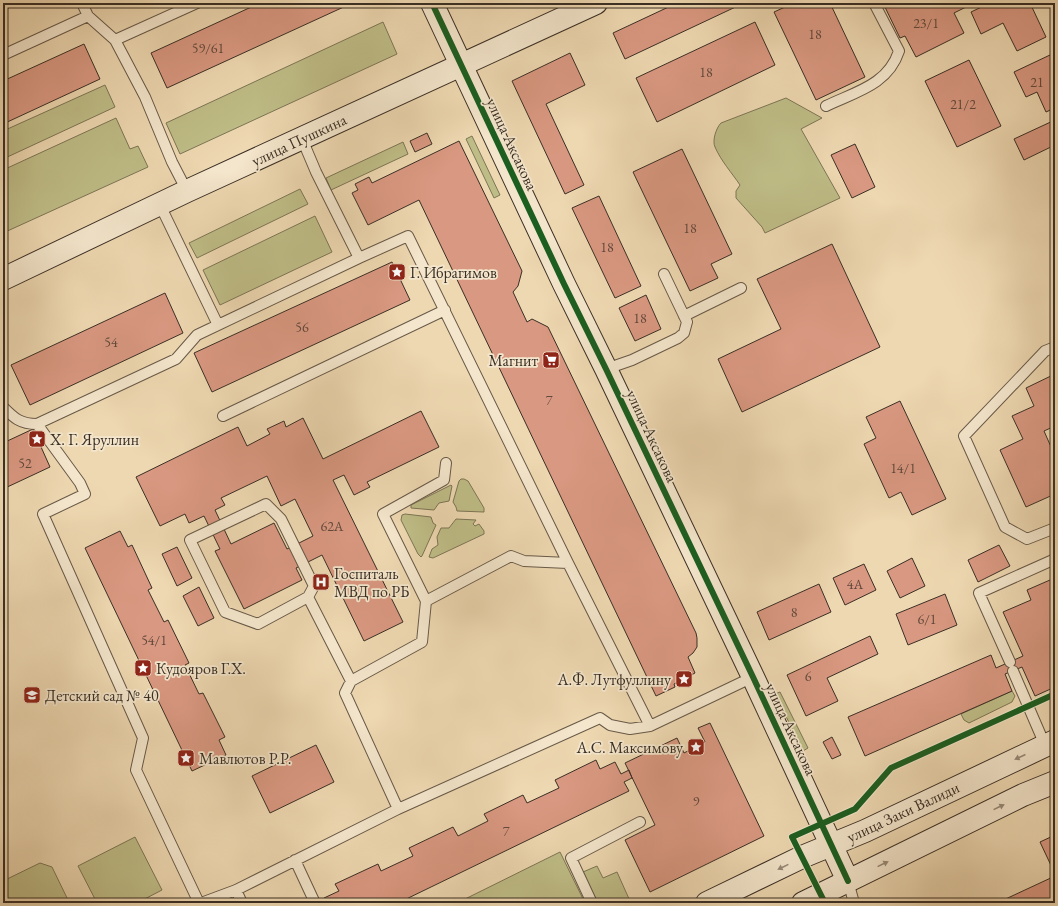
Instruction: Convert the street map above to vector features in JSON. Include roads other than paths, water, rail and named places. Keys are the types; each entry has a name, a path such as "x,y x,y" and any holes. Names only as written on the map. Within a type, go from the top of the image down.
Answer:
{"main road":[{"name":"улица Аксакова","path":"432,3 564,284 753,677 848,881"},
{"name":"улица Пушкина","path":"3,279 187,191 596,3"},
{"name":"улица Заки Валиди","path":"707,903 802,857 831,846 1050,743"},
{"path":"803,903 1023,795 1055,782"}],"lane":[{"path":"82,3 88,16 115,40 145,97 172,162 187,191"},
{"path":"115,40 197,3"},
{"path":"826,106 877,82 890,71 897,59 899,51 874,3"},
{"path":"3,55 88,16"},
{"path":"302,139 359,258"},
{"path":"160,204 218,325"},
{"path":"3,407 14,418 26,424 37,424 176,359 197,336 218,325 408,236 568,563 650,726"},
{"path":"606,369 632,360 678,338 684,333 687,322 664,274"},
{"path":"684,316 741,288"},
{"path":"223,416 445,310"},
{"path":"1055,347 1045,351 964,436 1005,526 1027,539 1055,528"},
{"path":"37,424 80,483 85,494 43,514 143,738 136,770 200,903 236,890 398,809 600,718 610,725 630,729 650,726 753,677"},
{"path":"398,809 346,692 350,681 422,642 426,601 384,514 444,480 446,463"},
{"path":"266,504 281,519 314,586 308,597 258,624 225,612 190,540 266,504"},
{"path":"426,601 511,556 524,561 568,563"},
{"path":"1050,743 1012,666 979,593 1055,559"},
{"path":"308,597 350,681"},
{"path":"592,903 571,858 640,822"},
{"path":"295,860 315,903"},
{"path":"848,881 854,903"},
{"path":"236,890 242,903"}],"place":[{"name":"Г. Ибрагимов","path":"397,272"},
{"name":"Магнит","path":"551,360"},
{"name":"Х. Г. Яруллин","path":"37,439"},
{"name":"Госпиталь МВД по РБ","path":"321,582"},
{"name":"Кудояров Г.Х.","path":"143,668"},
{"name":"А.Ф. Лутфуллину","path":"684,679"},
{"name":"Детский сад № 40","path":"32,695"},
{"name":"А.С. Максимову","path":"696,747"},
{"name":"Мавлютов Р.Р.","path":"186,758"}]}
